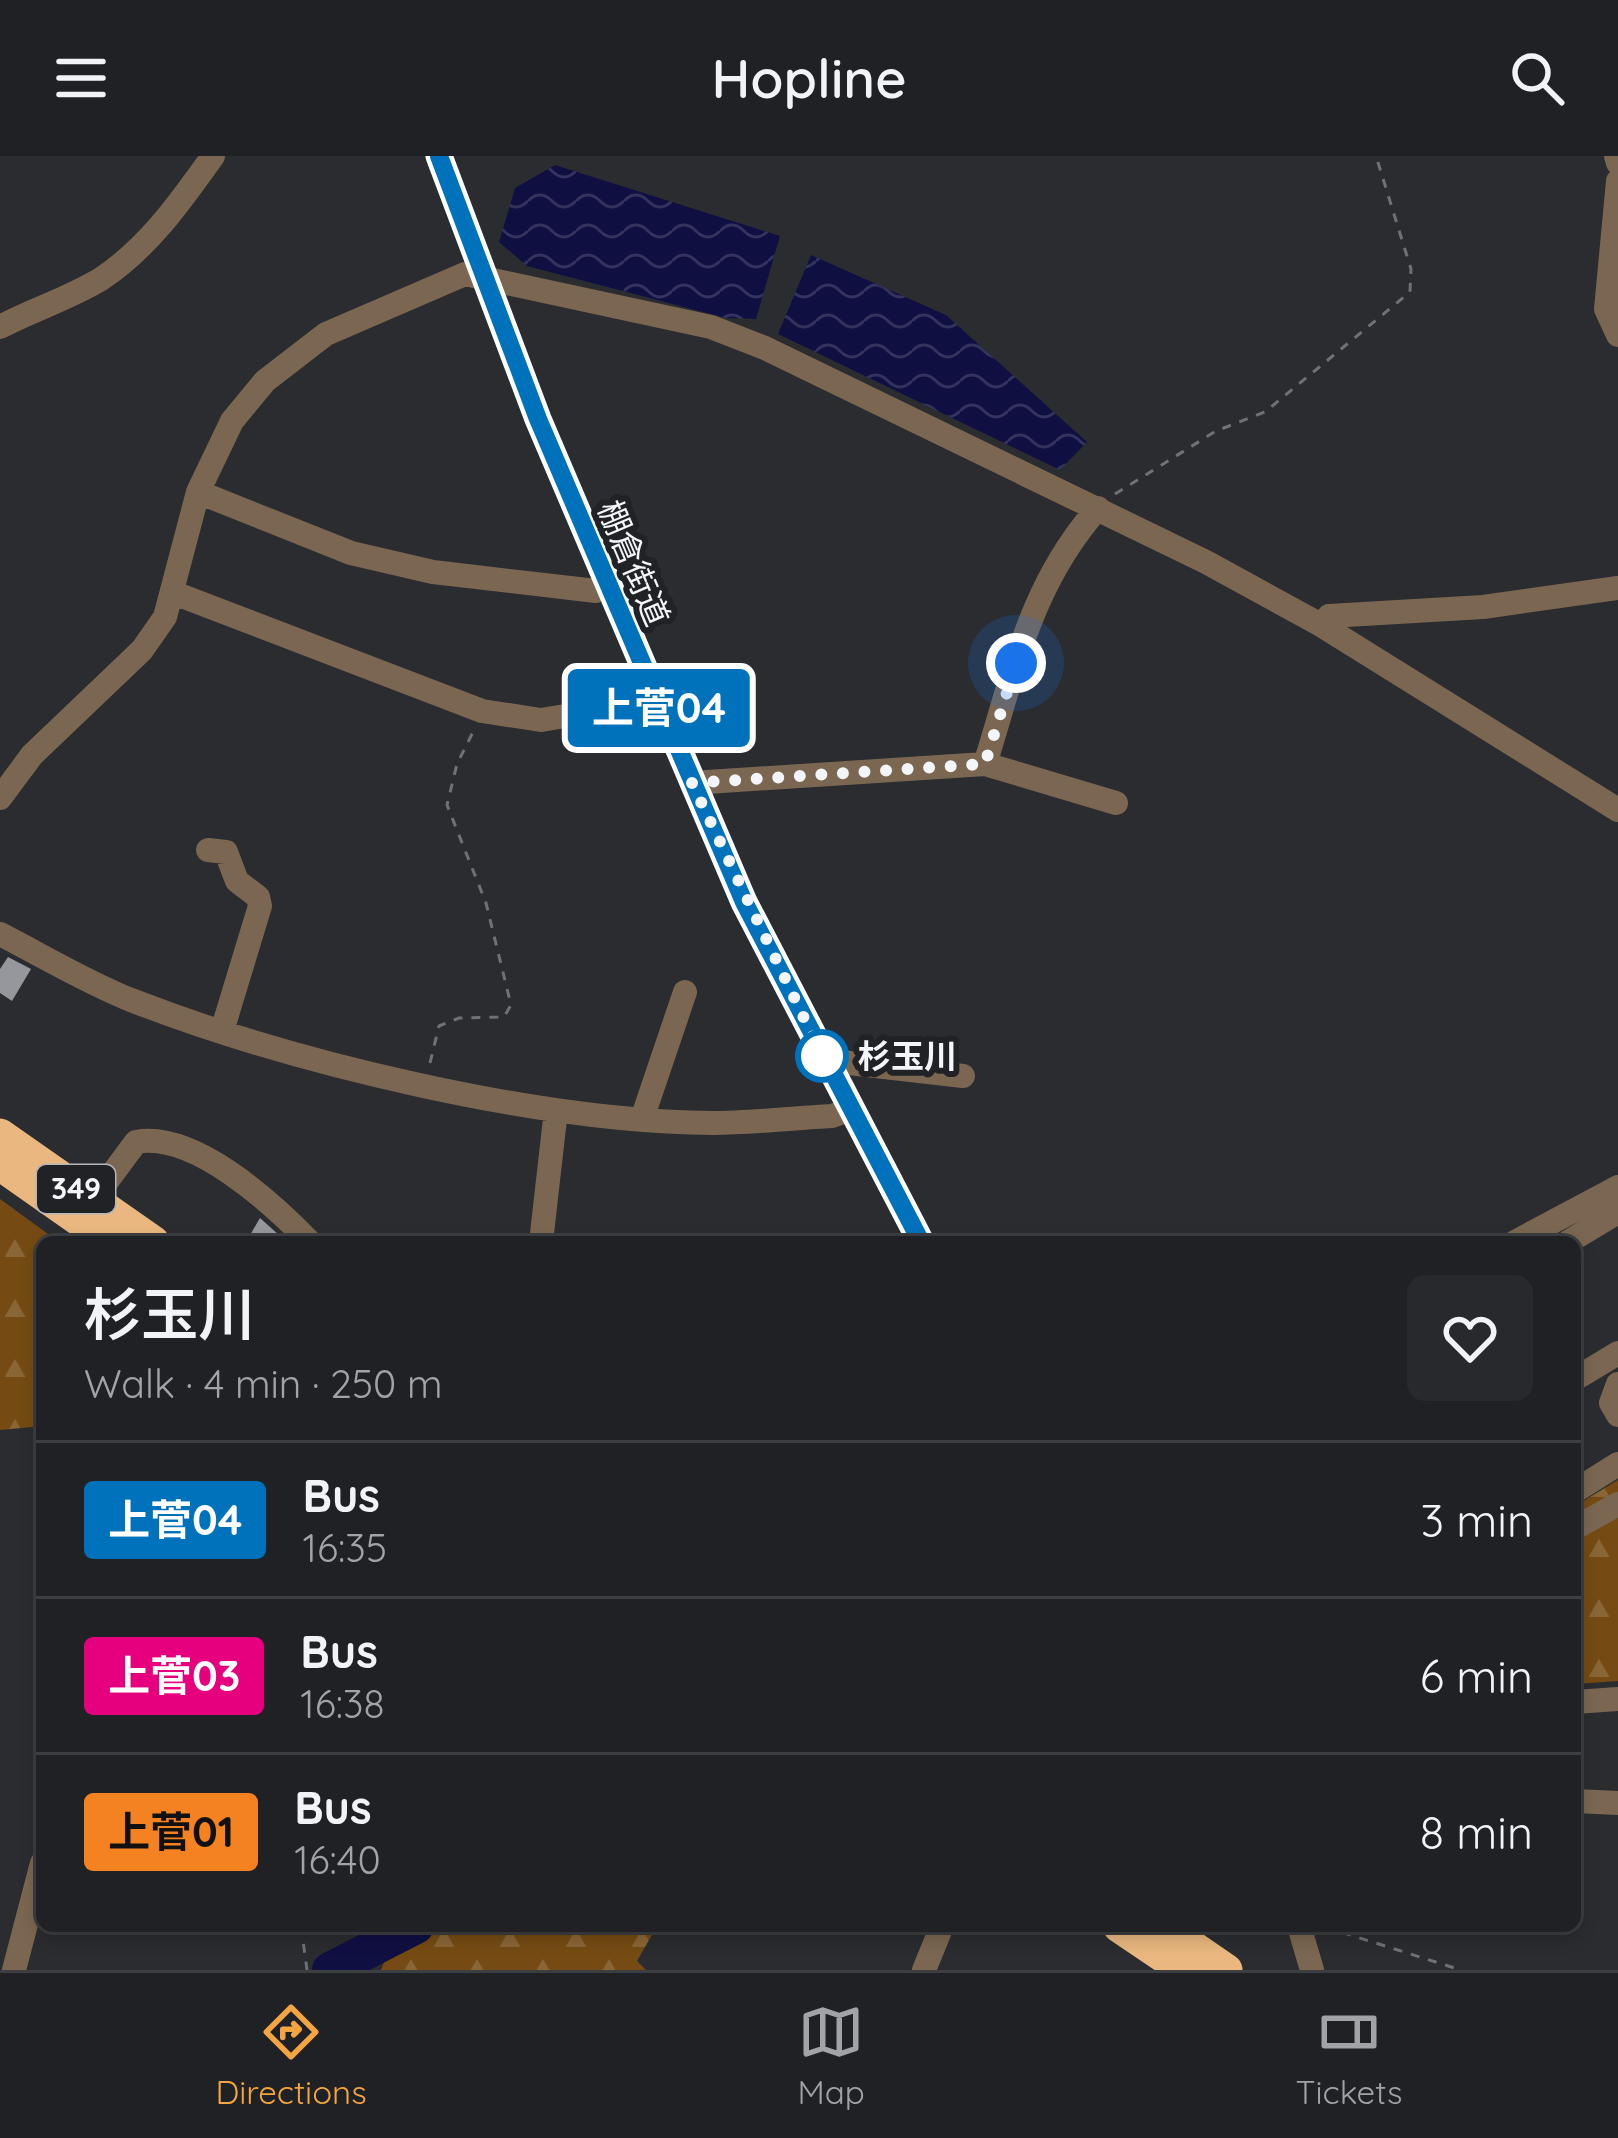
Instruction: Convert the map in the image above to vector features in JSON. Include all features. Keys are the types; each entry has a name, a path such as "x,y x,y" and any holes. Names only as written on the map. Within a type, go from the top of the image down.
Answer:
{"highway":[{"name":"349","path":"0,1135 144,1236"},
{"name":"349","path":"0,1164 102,1236"},
{"path":"1128,1932 1184,1970"},
{"path":"1171,1932 1226,1970"}],"street":[{"path":"0,327 96,282 130,257 173,213 213,156"},
{"name":"棚倉街道","path":"439,156 538,419 692,783 824,1060 918,1236"},
{"path":"1618,181 1606,309 1618,335"},
{"path":"0,798 32,755 142,650 174,592 198,492 232,421 293,355 326,334 465,274 711,327 1098,508 1321,625 1618,810"},
{"path":"198,492 351,553 434,572 596,591 607,584"},
{"path":"985,764 1035,599 1062,548 1098,508"},
{"path":"1321,625 1329,616 1483,607 1618,588"},
{"path":"174,592 309,649 502,714 541,720 656,701"},
{"path":"692,783 985,764 1116,803"},
{"path":"208,850 226,852 237,881 258,897 260,906 222,1030"},
{"path":"0,934 128,999 222,1030 556,1110 710,1123 832,1116 849,1110"},
{"path":"643,1116 685,992"},
{"path":"824,1060 963,1076"},
{"path":"542,1236 556,1110"},
{"path":"92,1200 136,1142 154,1138 239,1179 303,1236"},
{"path":"1525,1236 1618,1187"},
{"path":"1578,1236 1618,1211"},
{"path":"1581,1375 1618,1353"},
{"path":"1618,1384 1611,1403 1618,1415"},
{"path":"1581,1488 1618,1464"},
{"path":"1581,1525 1618,1504"},
{"path":"1581,1702 1618,1699"},
{"path":"1581,1801 1618,1803"},
{"path":"14,1970 36,1886"},
{"path":"924,1970 940,1932"},
{"path":"1301,1932 1312,1970"}],"path":[{"path":"1098,508 1146,470 1216,431 1265,412 1410,292 1412,269 1376,156"},
{"path":"429,1083 432,1041 439,1026 459,1018 504,1017 511,1005 486,903 448,805 457,764 475,729 502,714"},
{"path":"302,1932 307,1970"},
{"path":"1340,1932 1461,1970"}],"green space":[{"path":"0,1199 51,1236 36,1236 36,1427 0,1430"},
{"path":"1618,1480 1618,1681 1581,1684 1581,1502"},
{"path":"396,1932 654,1932 637,1961 646,1970 381,1970"}],"water":[{"path":"555,165 780,236 756,319 726,318 527,266 499,242 515,188"},
{"path":"811,255 946,315 1087,442 1060,470 778,334"}],"building":[{"path":"8,957 31,969 12,1001 0,993 0,969"},
{"path":"260,1218 279,1235 278,1236 250,1236"}],"waterway":[{"path":"330,1970 404,1932"}],"bus line":[{"name":"上菅04","path":"439,156 538,419 744,902 918,1236"}],"place":[{"name":"杉玉川","path":"822,1056"}],"route":[{"path":"822,1056 824,1060 744,902 692,783 985,764 1016,663"}]}
